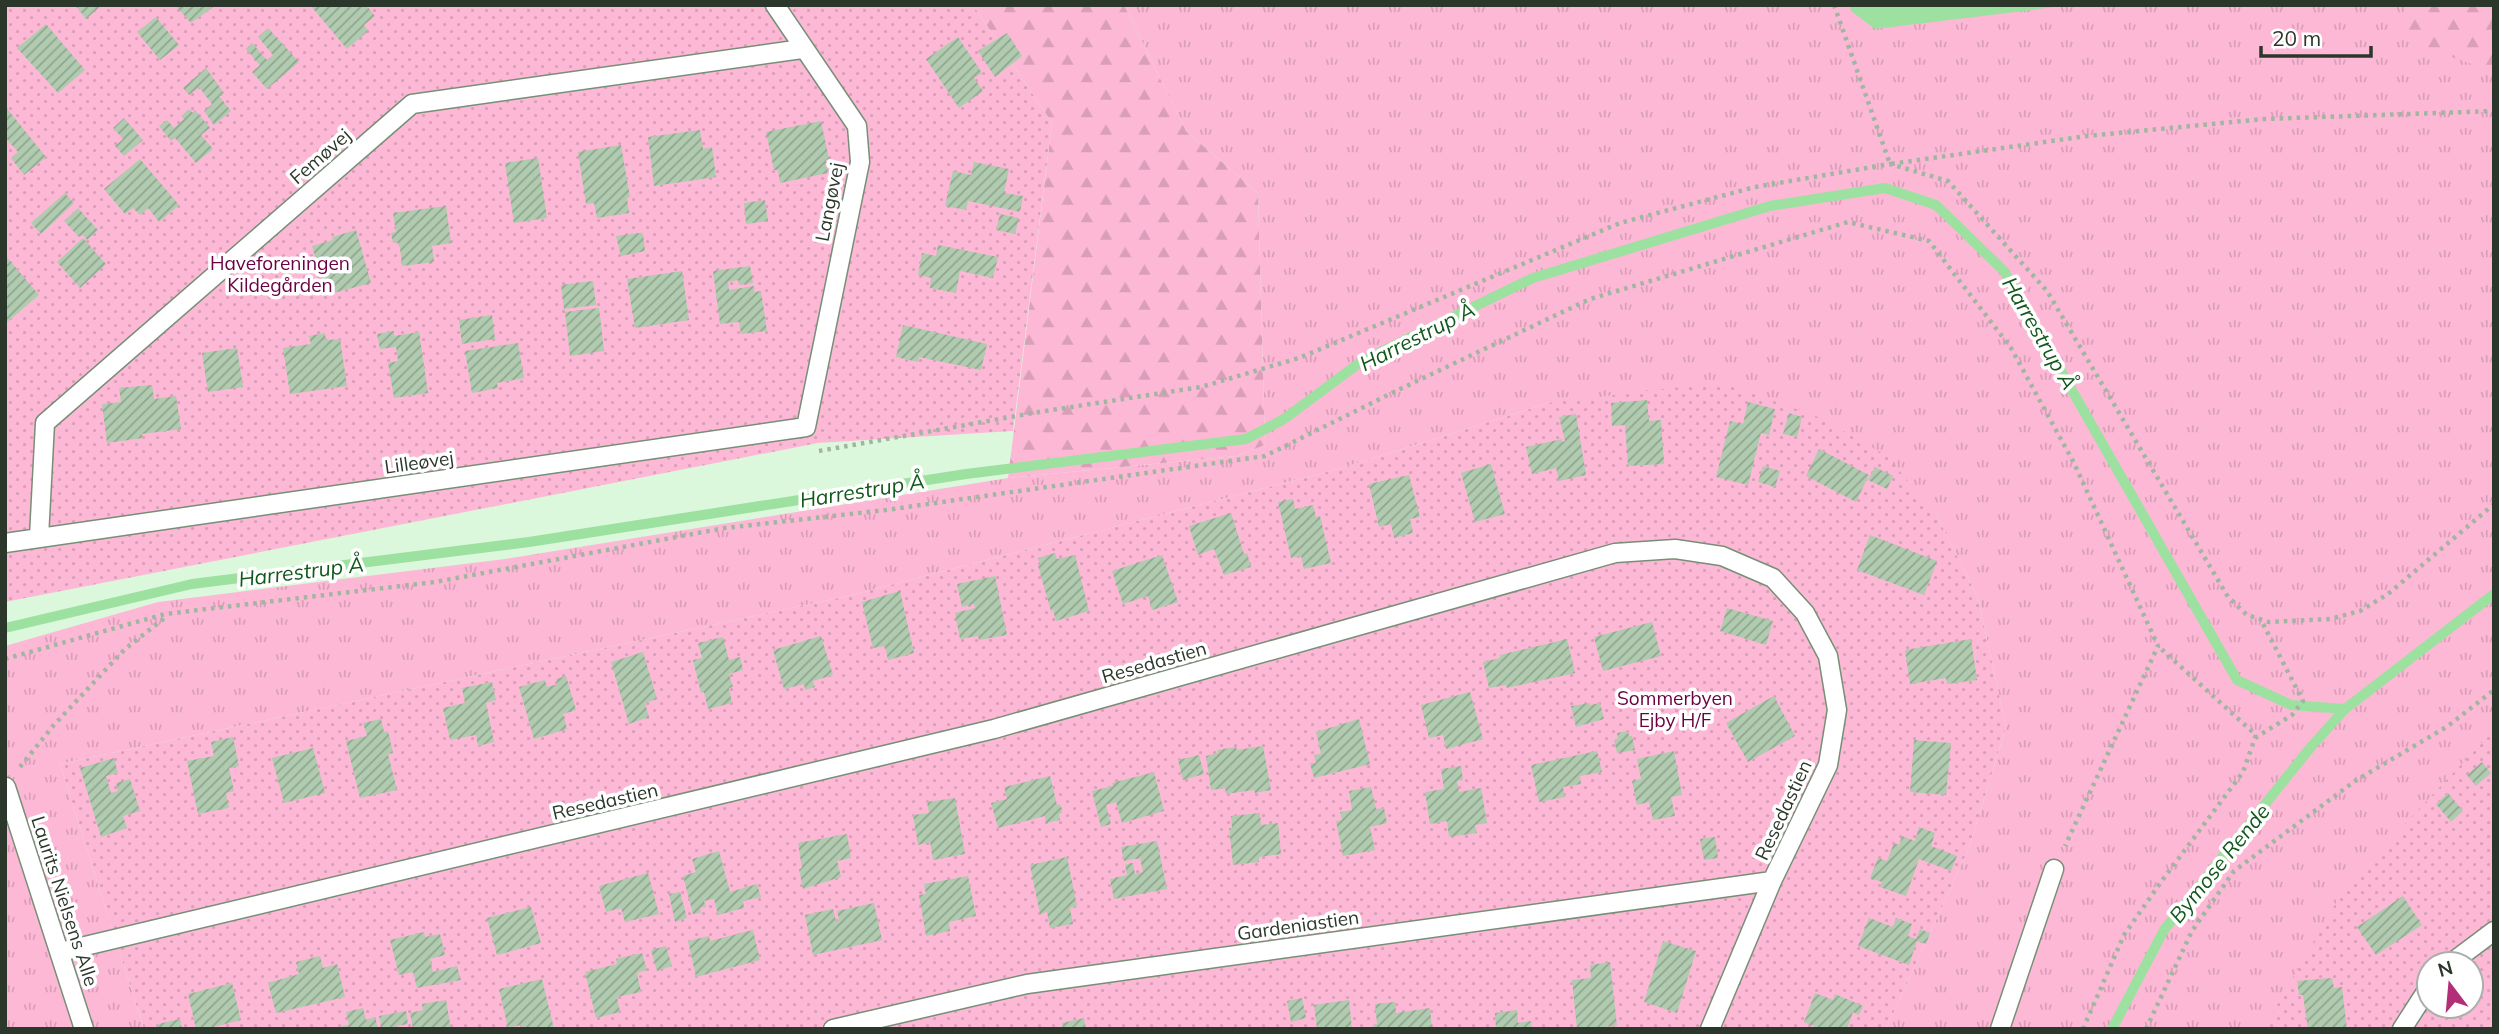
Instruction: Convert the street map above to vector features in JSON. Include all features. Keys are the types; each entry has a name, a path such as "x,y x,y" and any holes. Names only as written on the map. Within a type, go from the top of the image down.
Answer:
{"lane":[{"name":"Langøvej","path":"775,5 802,49 857,126 860,162 806,427"},
{"name":"Femøvej","path":"38,537 45,423 412,104 802,49"},
{"name":"Lilleøvej","path":"5,543 806,427"},
{"name":"Resedastien","path":"60,952 995,729 1615,553 1675,549 1721,556 1773,578 1805,613 1828,656 1837,710 1828,765 1772,881 1710,1029"},
{"name":"Laurits Nielsens Alle","path":"6,787 84,1029"},
{"path":"2000,1029 2054,869"},
{"name":"Gardeniastien","path":"832,1029 1027,984 1772,881"},
{"path":"2469,950 2494,931"},
{"path":"2402,1029 2415,1009"}],"path":[{"path":"1834,5 1862,78 1890,164"},
{"path":"806,427 818,451 1201,387 1299,358 1620,223 1755,187 1890,164 2087,136 2264,119 2494,111"},
{"path":"1890,164 1948,181 2047,291 2228,597 2247,615 2269,622 2297,622 2330,619 2360,611 2388,594 2494,504"},
{"path":"5,659 169,614 435,582 725,528 886,510 1265,456 1590,299 1848,222 1929,241 2011,348 2074,463 2158,646 2256,734 2243,772 2124,935 2083,1029"},
{"path":"6,787 26,758 125,649 169,614"},
{"path":"2255,738 2292,715 2303,701 2261,620"},
{"path":"2054,869 2158,646"},
{"path":"2146,1029 2192,931 2234,871 2355,781 2448,726 2494,690"}],"green space":[{"name":"Haveforeningen Kildegården","path":"5,5 973,5 1052,123 1013,431 818,443 5,602"},
{"path":"973,5 1124,5 1186,131 1258,193 1265,445 1236,456 1008,478 1052,123"},
{"path":"1124,5 2494,5 2494,735 2270,1029 1886,1029 1969,848 2006,727 1978,598 1937,516 1549,403 1342,468 848,596 60,764 144,1029 5,1029 5,646 158,602 505,559 1008,478 1236,456 1265,445 1258,193 1186,131"},
{"path":"2406,5 2494,5 2494,72 2402,39"},
{"name":"Sommerbyen Ejby H/F","path":"1721,382 1821,418 1887,456 1937,516 1978,598 2006,727 1969,848 1886,1029 144,1029 60,764 848,596 1342,468 1549,403"},
{"path":"2494,730 2494,1029 2263,1029 2345,887"}],"shaded area":[{"path":"1850,5 2072,5 1875,29 1851,11"}],"building":[{"path":"75,5 102,5 86,19"},
{"path":"175,5 216,5 191,23"},
{"path":"310,5 366,5 375,16 364,25 368,31 347,49"},
{"path":"156,17 179,45 160,60 137,32"},
{"path":"46,24 85,70 58,93 17,48"},
{"path":"268,28 299,62 267,89 252,72 260,65 246,49 252,43 267,60 273,55 258,37"},
{"path":"1007,33 1022,56 995,77 978,51"},
{"path":"958,37 982,73 974,78 983,91 959,108 926,59"},
{"path":"206,68 224,93 219,96 231,111 214,125 204,111 212,104 199,87 189,95 183,88"},
{"path":"5,106 46,157 24,175 11,158 18,152 5,137"},
{"path":"189,109 193,113 195,110 210,128 201,135 213,149 196,163 175,138 171,141 159,126 167,120 174,128 184,119 181,116"},
{"path":"124,118 143,140 124,156 115,146 123,139 113,128"},
{"path":"821,121 829,159 826,160 828,173 780,183 778,170 774,170 766,132"},
{"path":"700,130 703,149 712,147 716,177 654,186 648,137"},
{"path":"621,145 630,197 627,198 629,213 597,218 594,203 586,204 578,152"},
{"path":"538,158 547,218 514,223 505,163"},
{"path":"140,159 179,205 159,222 148,208 140,215 133,208 125,214 104,189"},
{"path":"974,162 1009,169 1004,193 1023,196 1020,212 968,201 966,210 945,206 953,171 971,175"},
{"path":"65,193 74,203 41,234 31,223"},
{"path":"765,200 768,221 746,224 744,203"},
{"path":"446,206 451,243 432,246 434,262 402,266 400,248 397,242 393,243 391,233 396,232 393,213"},
{"path":"78,208 98,230 87,240 82,234 79,237 64,221"},
{"path":"1000,214 1019,218 1015,234 996,230"},
{"path":"356,230 371,283 326,295 312,246"},
{"path":"643,234 645,251 621,256 616,236"},
{"path":"83,238 106,264 80,288 57,262"},
{"path":"938,245 998,257 993,278 960,271 956,293 930,288 931,278 918,275 922,253 936,256"},
{"path":"5,255 39,295 5,324"},
{"path":"750,266 753,283 739,285 738,280 728,282 729,290 754,286 754,292 761,291 767,331 741,334 739,322 720,324 713,271"},
{"path":"682,271 689,320 635,328 627,279"},
{"path":"593,281 596,305 564,309 561,285"},
{"path":"599,308 604,351 570,356 565,312"},
{"path":"492,315 495,339 462,344 459,320"},
{"path":"903,325 987,344 981,370 919,357 918,362 896,357"},
{"path":"394,331 394,336 419,332 428,393 394,398 388,363 398,361 396,347 380,349 377,334"},
{"path":"325,333 326,340 340,339 347,386 290,394 283,348 311,344 309,336"},
{"path":"518,343 524,378 497,383 498,388 472,393 465,351"},
{"path":"237,348 243,387 208,392 202,353"},
{"path":"152,385 154,399 176,396 181,429 142,434 143,438 107,443 102,404 121,402 119,388"},
{"path":"1647,400 1649,421 1661,420 1664,464 1628,466 1625,425 1612,426 1611,403"},
{"path":"1748,402 1775,409 1769,435 1761,433 1748,485 1716,477 1730,421 1743,424"},
{"path":"1789,413 1802,417 1797,437 1783,434"},
{"path":"1576,414 1586,475 1559,481 1556,468 1532,474 1526,447 1562,439 1562,442 1565,441 1559,417"},
{"path":"1819,449 1869,475 1856,502 1806,476"},
{"path":"1491,464 1505,514 1475,522 1461,473"},
{"path":"1763,466 1780,471 1775,487 1758,482"},
{"path":"1875,467 1893,476 1887,489 1868,480"},
{"path":"1409,475 1420,517 1410,519 1413,533 1394,538 1391,524 1379,527 1369,484"},
{"path":"1293,499 1295,509 1313,505 1316,517 1320,516 1331,563 1304,569 1301,556 1291,558 1278,502"},
{"path":"1231,513 1251,567 1224,575 1214,549 1198,555 1189,526"},
{"path":"1870,535 1937,561 1924,595 1857,570"},
{"path":"1055,553 1057,559 1075,555 1089,611 1056,621 1038,566 1038,558"},
{"path":"1162,555 1178,602 1152,610 1148,596 1123,604 1112,571"},
{"path":"995,576 1007,635 979,640 978,636 960,639 955,613 975,608 974,604 962,607 957,584"},
{"path":"900,591 914,653 888,660 885,646 873,648 862,602"},
{"path":"1727,608 1773,621 1766,645 1720,631"},
{"path":"1652,622 1661,656 1603,671 1594,637"},
{"path":"821,636 833,675 813,681 815,687 805,690 804,684 784,689 773,650"},
{"path":"723,637 729,660 740,657 743,670 729,674 733,687 729,688 732,703 708,709 693,660 702,658 698,643"},
{"path":"1567,639 1575,673 1507,688 1506,685 1489,688 1483,662 1500,658 1500,655"},
{"path":"1971,639 1977,680 1947,684 1946,678 1910,684 1905,650"},
{"path":"643,652 657,699 645,703 649,717 629,724 611,662"},
{"path":"566,676 576,710 563,714 567,729 534,739 519,687 545,680 547,687 558,684 556,679"},
{"path":"492,682 496,700 486,703 494,742 478,746 476,735 450,740 443,708 465,703 462,688"},
{"path":"1470,692 1483,739 1446,749 1443,735 1429,738 1421,705"},
{"path":"1774,696 1795,736 1748,762 1726,723"},
{"path":"1600,703 1604,719 1576,727 1571,706"},
{"path":"381,719 384,732 388,731 393,753 388,754 397,790 360,798 346,741 367,736 363,723"},
{"path":"1359,719 1370,764 1314,778 1310,763 1316,763 1314,755 1321,754 1316,732"},
{"path":"1628,731 1635,750 1617,753 1614,740 1618,738 1617,733"},
{"path":"233,737 239,766 229,768 234,791 226,793 229,808 198,814 187,761 214,756 211,742"},
{"path":"1914,740 1951,743 1946,795 1910,792"},
{"path":"1263,746 1271,790 1226,794 1225,788 1211,790 1206,756 1218,753 1217,750"},
{"path":"313,748 325,793 284,803 272,758"},
{"path":"1597,751 1602,772 1580,776 1581,784 1563,787 1565,797 1539,802 1531,765"},
{"path":"1674,751 1682,795 1671,797 1675,816 1653,820 1649,802 1637,805 1632,781 1641,779 1637,759"},
{"path":"1199,755 1204,774 1183,780 1178,760"},
{"path":"114,758 118,773 106,776 111,793 118,791 116,783 130,779 140,811 123,816 127,828 101,837 80,768"},
{"path":"2482,762 2491,773 2476,786 2467,775"},
{"path":"1461,766 1463,780 1457,781 1459,792 1481,788 1487,823 1475,825 1477,833 1449,837 1447,821 1430,824 1425,792 1444,789 1441,769"},
{"path":"1154,772 1164,811 1122,823 1116,802 1106,805 1111,824 1101,827 1092,791"},
{"path":"1050,776 1057,805 1060,804 1060,820 1046,823 1045,816 998,828 991,803 1007,799 1004,787"},
{"path":"1371,787 1376,809 1384,808 1387,823 1370,827 1375,850 1343,856 1336,821 1342,820 1340,812 1352,810 1349,791"},
{"path":"2448,793 2463,811 2451,822 2436,804"},
{"path":"955,798 965,854 933,860 930,842 918,845 913,815 929,813 927,802"},
{"path":"1260,813 1261,825 1278,823 1281,854 1259,857 1259,862 1233,865 1229,828 1232,828 1231,816"},
{"path":"1919,827 1935,833 1931,846 1957,856 1951,871 1919,859 1906,896 1880,887 1882,882 1870,878 1878,858 1887,861 1894,843 1899,845 1902,836 1915,841"},
{"path":"847,834 851,858 837,861 841,877 803,889 798,843"},
{"path":"1715,837 1718,858 1704,860 1700,839"},
{"path":"1157,841 1167,889 1114,899 1110,879 1127,875 1125,865 1133,863 1135,874 1143,872 1140,858 1124,861 1121,847"},
{"path":"719,851 730,892 757,884 761,897 743,901 744,908 718,915 714,899 704,901 706,907 700,908 701,913 693,914 683,876 696,872 692,859"},
{"path":"1067,857 1077,906 1070,908 1073,924 1050,928 1047,912 1040,914 1030,865"},
{"path":"648,873 659,914 625,922 621,908 606,912 599,886"},
{"path":"968,876 976,916 949,922 950,931 926,936 919,895 926,894 924,884"},
{"path":"680,892 687,918 675,922 669,894"},
{"path":"2403,896 2422,925 2376,955 2357,927"},
{"path":"874,903 882,940 813,955 805,915 833,909 836,921 839,920 837,911"},
{"path":"531,907 541,943 497,955 487,918"},
{"path":"1869,918 1893,927 1896,918 1912,924 1908,936 1916,939 1920,929 1930,933 1926,944 1917,941 1909,965 1858,946"},
{"path":"753,930 760,960 696,977 688,941 709,936 710,941"},
{"path":"424,932 425,937 440,934 445,955 430,959 433,972 457,966 461,980 417,988 413,972 399,975 390,940"},
{"path":"1663,941 1696,951 1677,1013 1644,1002"},
{"path":"666,946 672,966 657,971 651,950"},
{"path":"642,953 647,970 637,973 641,992 617,997 620,1012 596,1018 585,972 617,964 616,959"},
{"path":"320,956 323,968 337,964 345,997 276,1013 268,983 299,974 296,962"},
{"path":"1610,962 1617,1026 1577,1029 1572,980 1591,978 1590,965"},
{"path":"2332,978 2334,988 2342,987 2347,1029 2308,1029 2303,995 2299,995 2297,981"},
{"path":"542,979 554,1029 522,1029 521,1025 508,1028 499,989"},
{"path":"232,983 241,1020 196,1029 188,994"},
{"path":"1815,993 1833,1000 1835,994 1863,1006 1859,1015 1853,1012 1847,1029 1820,1029 1804,1022"},
{"path":"1302,998 1306,1018 1291,1022 1287,1001"},
{"path":"446,1000 451,1029 413,1029 410,1013 423,1010 422,1004"},
{"path":"1349,1000 1352,1029 1317,1029 1314,1005"},
{"path":"1395,1002 1396,1013 1430,1008 1432,1029 1373,1029 1373,1025 1377,1024 1375,1004"},
{"path":"363,1008 366,1020 375,1017 378,1028 342,1029 342,1026 349,1025 346,1012"},
{"path":"1517,1010 1518,1023 1531,1021 1532,1029 1496,1029 1495,1013"},
{"path":"406,1011 408,1024 382,1029 379,1016"},
{"path":"1084,1018 1086,1029 1063,1029 1062,1023"},
{"path":"180,1019 182,1029 159,1029 158,1024"}],"waterway":[{"name":"Harrestrup Å","path":"5,628 192,584 529,542 966,474 1246,439 1284,419 1362,361 1533,278 1770,206 1885,188 1936,205 2004,271 2237,680 2291,705 2345,709 2494,594"},
{"name":"Bymose Rende","path":"2112,1029 2164,930 2310,748 2345,709"}]}
